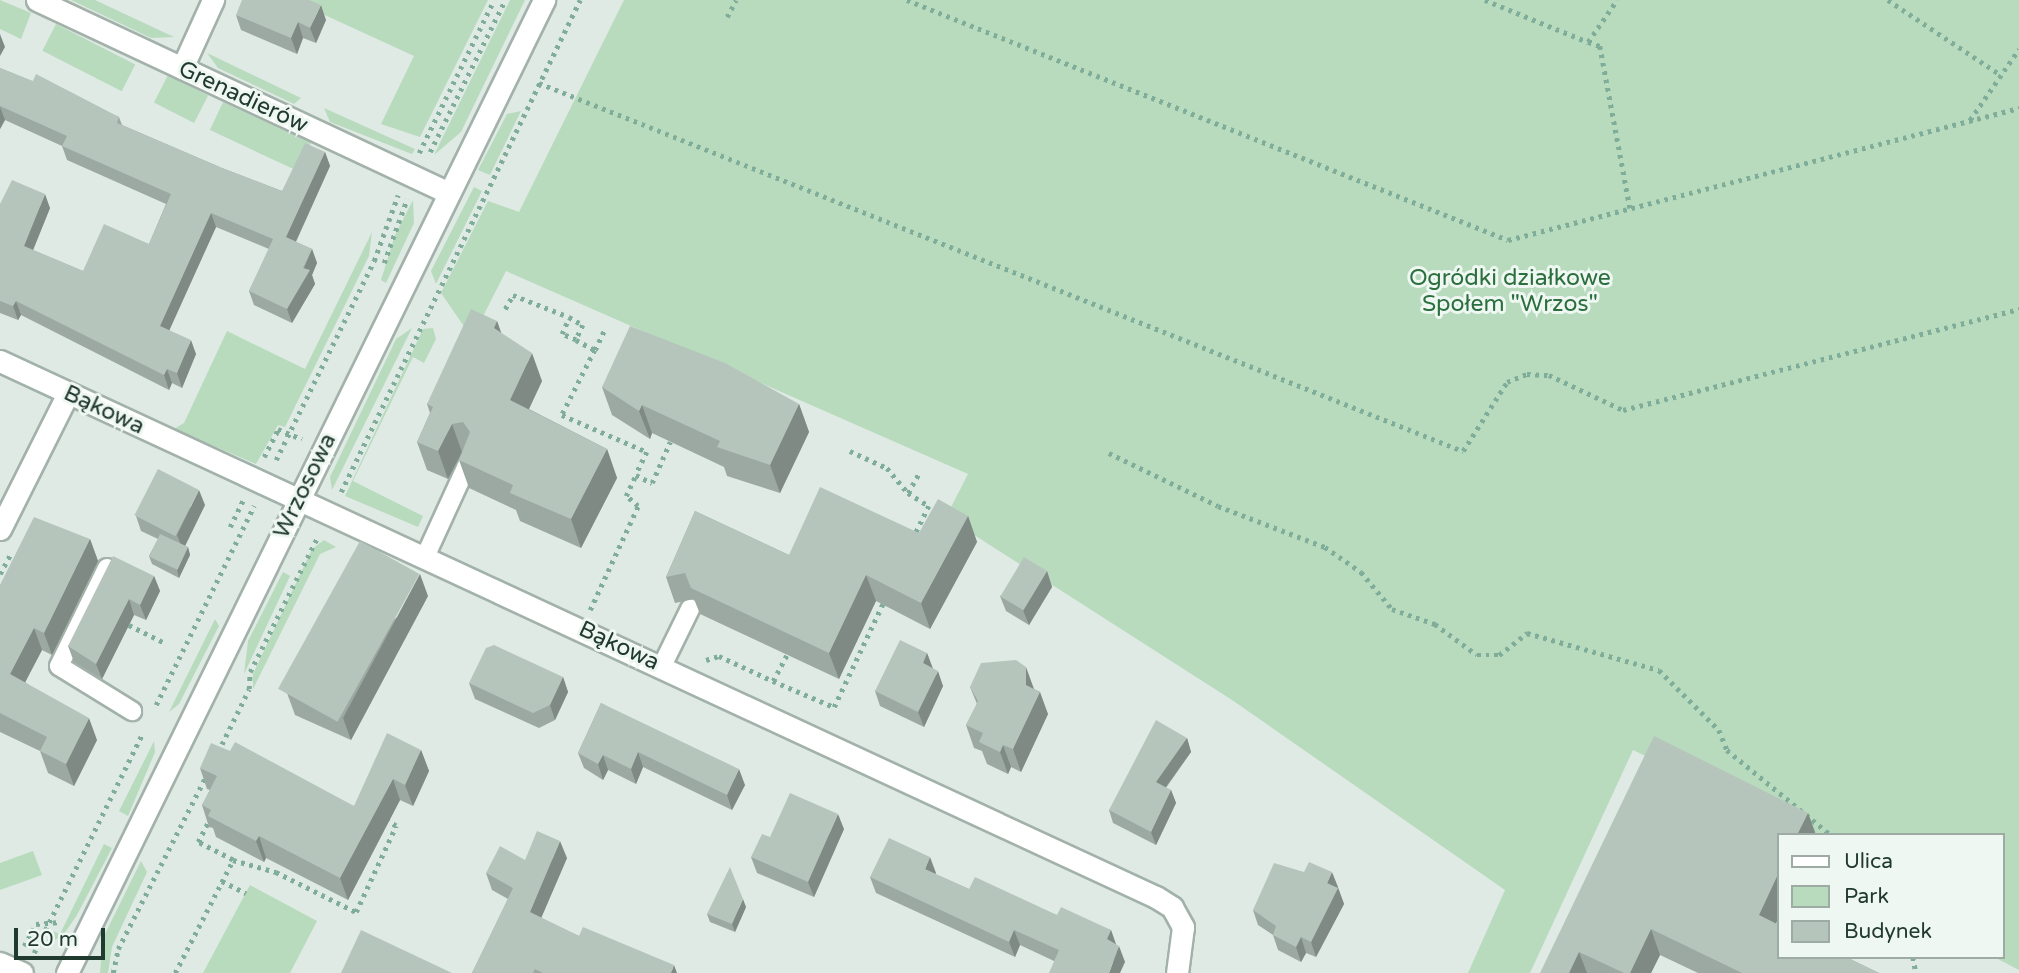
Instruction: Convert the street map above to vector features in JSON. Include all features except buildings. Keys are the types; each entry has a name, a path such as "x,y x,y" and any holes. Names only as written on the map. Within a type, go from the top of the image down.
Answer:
{"street":[{"name":"Grenadierów","path":"37,0 449,194"},
{"path":"182,68 213,0"},
{"name":"Wrzosowa","path":"67,973 544,0"},
{"name":"Bąkowa","path":"0,361 1163,900 1183,927 1177,973"},
{"path":"0,529 68,393"},
{"path":"0,963 22,973"}],"lane":[{"path":"425,557 469,461"},
{"path":"110,562 59,666 132,711"},
{"path":"662,666 690,610"}],"path":[{"path":"418,155 495,0"},
{"path":"430,152 505,0"},
{"path":"340,496 580,0"},
{"path":"727,18 736,0"},
{"path":"907,0 1508,240 2019,108"},
{"path":"1485,0 1600,46 1630,208"},
{"path":"1588,42 1617,0"},
{"path":"1888,0 2001,75"},
{"path":"1969,121 2019,49"},
{"path":"539,83 1463,450 1507,382 1527,374 1549,375 1623,410 2019,309"},
{"path":"271,470 374,261 402,187"},
{"path":"505,309 513,295 567,322 583,324 576,340"},
{"path":"567,322 562,334 595,350"},
{"path":"589,612 638,506 626,496 647,452 562,415 604,331"},
{"path":"259,467 278,429"},
{"path":"636,475 652,483 670,442"},
{"path":"850,451 887,468 908,494 929,506 911,544"},
{"path":"1109,453 1218,506 1325,547 1362,572 1392,609 1435,624 1477,654 1499,655 1527,633 1659,670 1719,730 1727,750 1829,833"},
{"path":"908,494 919,473"},
{"path":"230,527 246,494"},
{"path":"113,973 118,949 323,530"},
{"path":"699,663 719,656 834,707 887,594"},
{"path":"129,625 165,643"},
{"path":"773,681 787,655"},
{"path":"216,807 198,842 233,860 276,872 356,912 396,826 379,816"},
{"path":"23,949 36,924 59,924 110,821"},
{"path":"175,973 233,860"},
{"path":"222,881 246,893"}],"green space":[{"path":"0,0 31,13 21,39 0,29"},
{"path":"71,0 95,0 174,37 151,38"},
{"path":"292,0 488,0 420,137 381,124 414,56"},
{"path":"510,0 525,0 461,132 434,155"},
{"name":"Ogródki działkowe Społem \"Wrzos\"","path":"624,0 2019,0 2019,970 1998,959 2005,959 2005,833 1804,833 1633,750 1530,973 1468,973 1505,890 1232,700 946,517 968,474 506,271 472,338 441,293 488,201 519,212"},
{"path":"56,24 135,64 122,91 42,51"},
{"path":"207,53 301,98 294,104 218,68"},
{"path":"168,75 208,95 194,123 154,103"},
{"path":"223,102 311,143 298,171 210,130"},
{"path":"324,108 415,149 412,154 330,122"},
{"path":"521,111 490,175 478,170 507,114"},
{"path":"474,187 482,191 436,284 431,271"},
{"path":"413,200 414,223 386,283 381,280 395,235"},
{"path":"372,232 369,256 285,427 278,425 256,464 174,429 184,423 227,331 305,369"},
{"path":"412,328 332,490 330,477 396,339"},
{"path":"433,328 436,339 424,363 413,357 353,481 423,516 418,527 345,496 423,329"},
{"path":"324,540 336,547 320,554 253,689 253,674 312,549"},
{"path":"283,572 290,576 244,674 248,641"},
{"path":"215,619 219,626 179,704 169,712"},
{"path":"154,741 155,752 128,816 119,811"},
{"path":"104,844 112,848 77,915 64,934 43,948 52,931 60,934"},
{"path":"33,851 42,875 0,890 0,863"},
{"path":"141,861 147,872 112,947 108,973 100,973 103,938"},
{"path":"250,885 317,921 290,973 203,973"}]}
